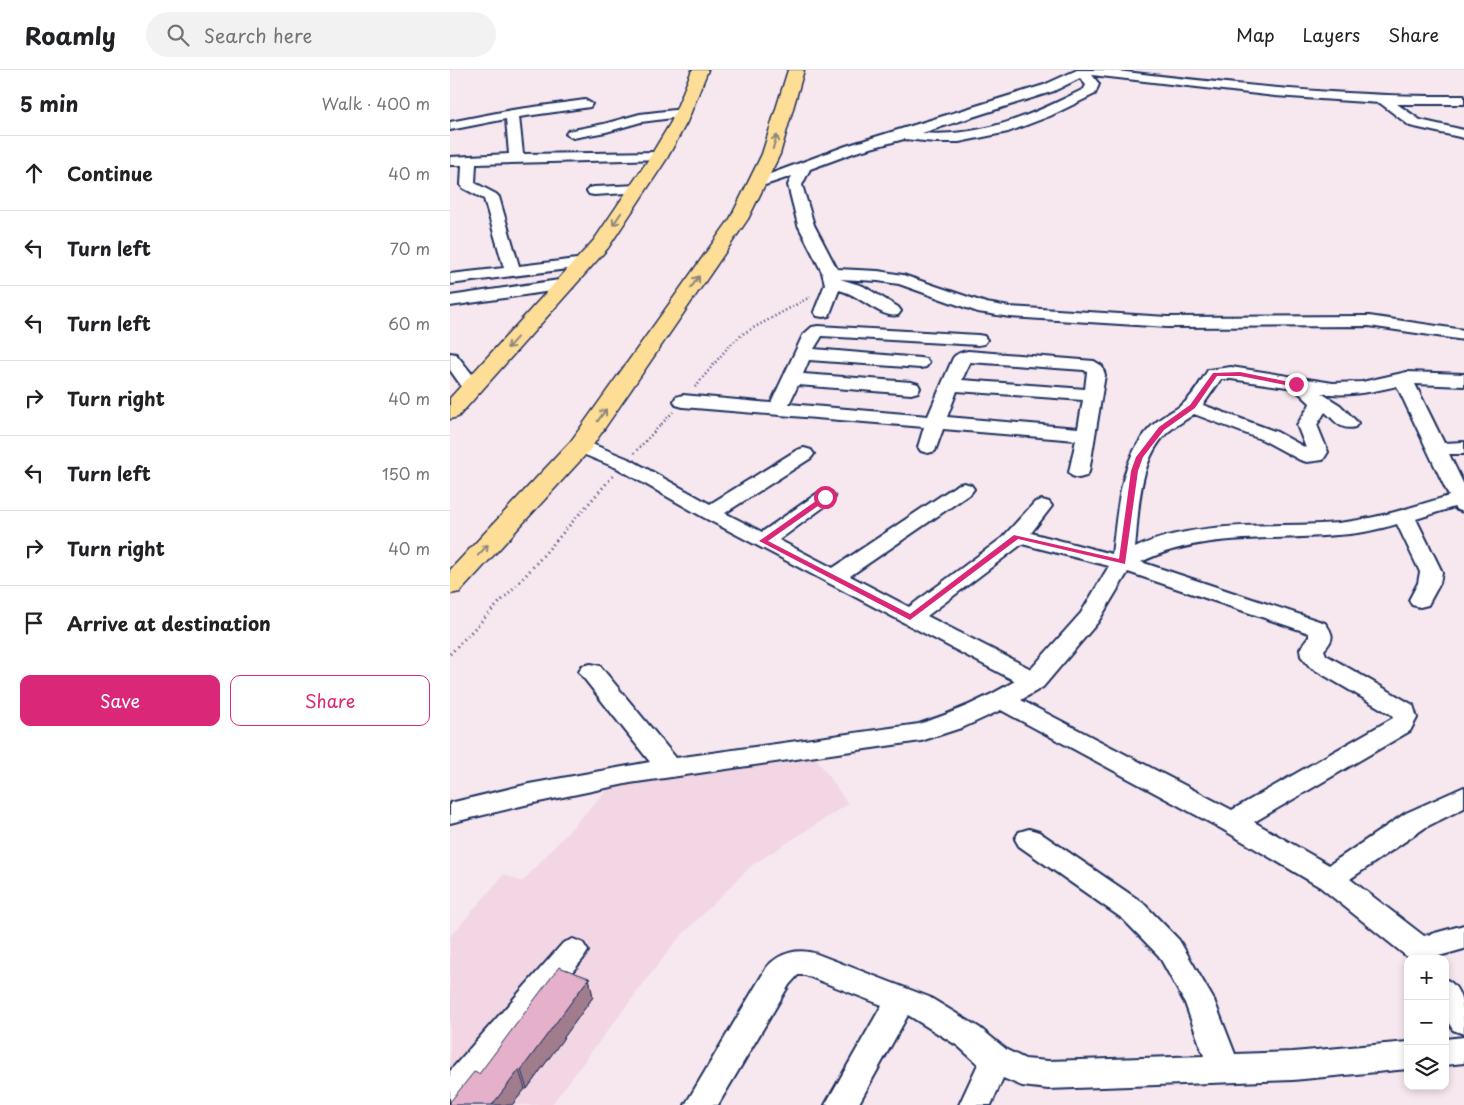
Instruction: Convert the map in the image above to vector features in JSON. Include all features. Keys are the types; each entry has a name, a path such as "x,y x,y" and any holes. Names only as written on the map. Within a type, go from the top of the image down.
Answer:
{"highway":[{"path":"450,412 601,244 659,156 683,113 700,70"},
{"path":"450,586 580,446 739,219 771,154 796,70"}],"street":[{"path":"756,184 851,149 1049,88 1085,71 1326,98 1385,101 1464,100"},
{"path":"901,135 937,140 968,137 997,131 1032,120 1090,91 1092,84 1085,71"},
{"path":"1385,101 1415,123 1464,134"},
{"path":"450,126 517,109 585,104"},
{"path":"516,158 517,109"},
{"path":"572,134 606,128 640,118 683,113"},
{"path":"450,161 659,156"},
{"path":"469,160 468,185 491,196 513,272"},
{"path":"803,168 795,185 806,224 832,279 823,312"},
{"path":"594,191 638,189"},
{"path":"450,279 585,263"},
{"path":"832,279 878,276 904,280 948,297 984,308 1010,312 1167,322 1369,320 1464,335"},
{"path":"832,279 861,291 892,312"},
{"path":"450,302 566,284"},
{"path":"777,409 812,335 818,331 978,340"},
{"path":"900,420 929,336"},
{"path":"803,354 920,363"},
{"path":"928,447 935,422 960,360 968,356 1088,365 1096,370 1087,435 1079,472"},
{"path":"450,358 472,388"},
{"path":"450,812 630,774 921,732 955,721 1002,700 1034,682 1090,617 1122,563 1130,496 1140,457 1162,428 1192,406 1215,374 1240,374 1333,389 1362,388 1403,379 1424,377 1464,380"},
{"path":"791,379 911,388"},
{"path":"1122,563 1138,554 1172,543 1208,536 1261,531 1339,529 1404,516 1461,498 1403,379"},
{"path":"950,385 1093,395"},
{"path":"1301,385 1319,401 1333,409 1348,424"},
{"path":"683,401 1087,435"},
{"path":"1192,406 1270,436 1312,457 1316,456 1318,452 1307,425 1319,406 1319,401"},
{"path":"580,446 624,464 710,513 1034,682"},
{"path":"1436,449 1464,448"},
{"path":"710,513 804,454"},
{"path":"834,578 964,489"},
{"path":"763,541 825,497"},
{"path":"910,617 1017,536 1042,506"},
{"path":"1404,516 1430,572 1429,583 1420,600"},
{"path":"1017,536 1122,563 1317,628 1321,634 1321,639 1312,649 1313,656 1318,661 1404,711 1405,718 1401,725 1232,822"},
{"path":"591,672 670,769"},
{"path":"1002,700 1232,822 1330,878 1423,954 1464,937"},
{"path":"1330,878 1416,820 1464,797"},
{"path":"1029,839 1133,911 1168,948 1199,1000 1224,1068"},
{"path":"450,1094 573,951"},
{"path":"701,1105 778,976 785,967 793,962 807,964 918,1006 969,1037 996,1060 1022,1072 1048,1075 1293,1066 1404,1055"},
{"path":"1449,997 1464,1021"},
{"path":"842,1105 901,1000"},
{"path":"1449,1052 1464,1050"},
{"path":"975,1105 996,1060"}],"shaded area":[{"path":"807,745 848,804 752,865 676,941 551,1105 450,1105 450,937 504,874 522,882 616,780"}],"building":[{"path":"559,967 589,978 521,1070 519,1070 492,1105 450,1105 450,1102 474,1072 479,1074"}],"route":[{"path":"825,497 763,541 910,617 1017,536 1122,563 1135,471 1140,457 1150,441 1162,428 1192,406 1215,374 1240,374 1296,384"}]}
